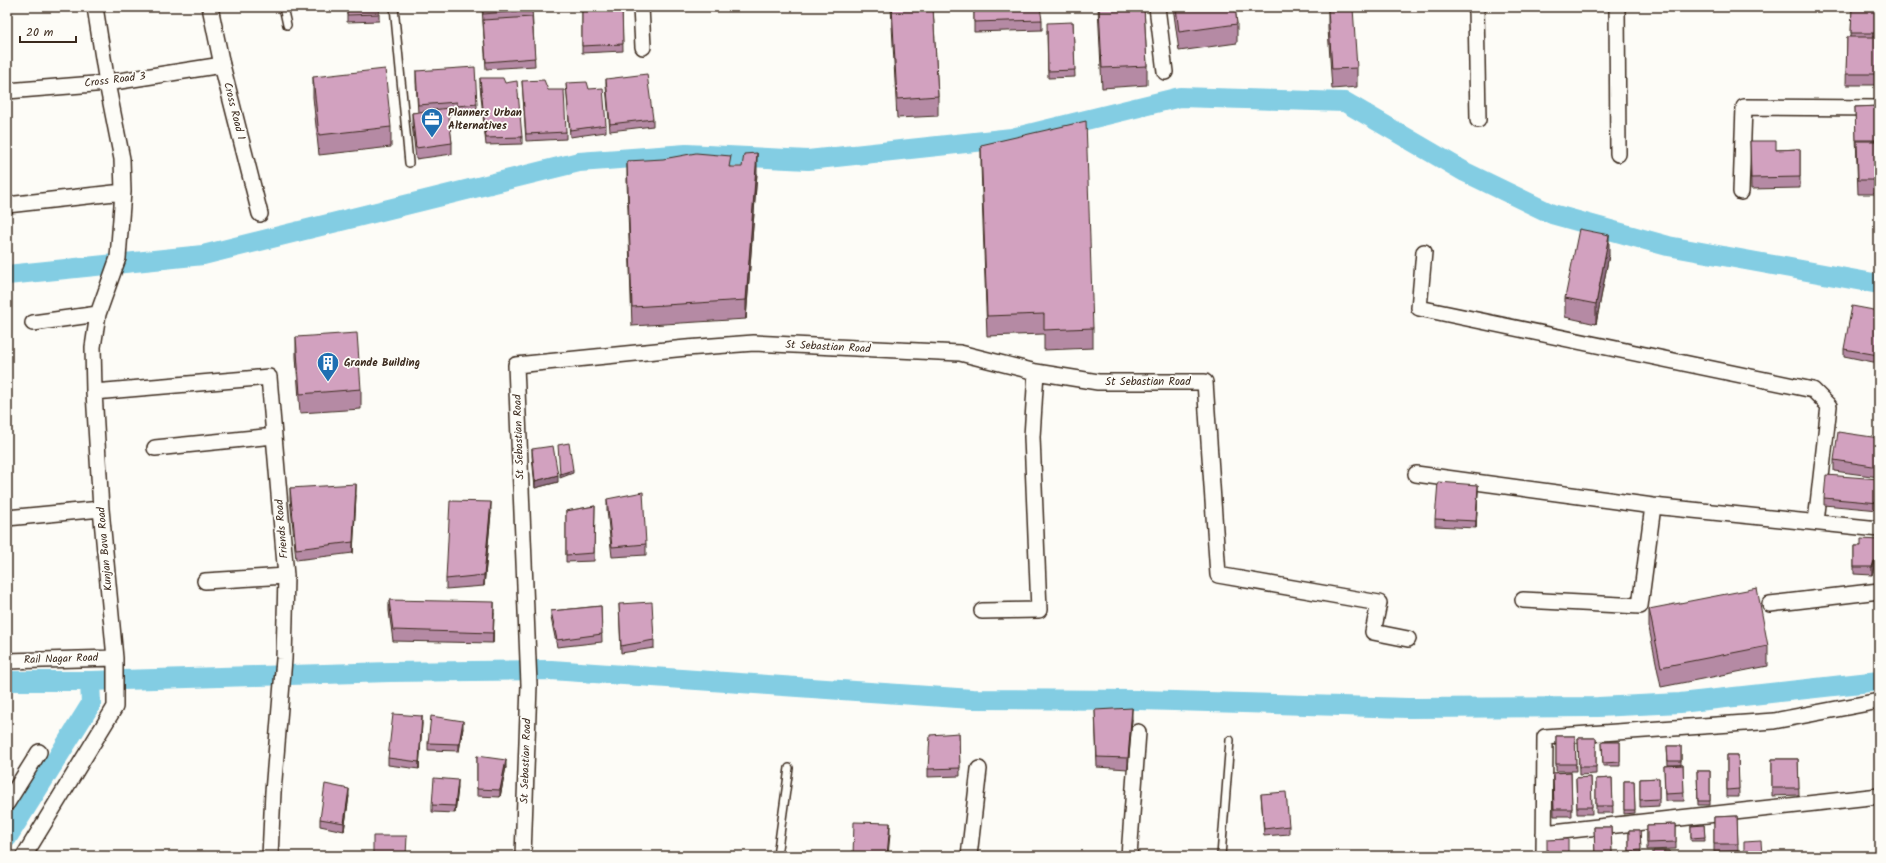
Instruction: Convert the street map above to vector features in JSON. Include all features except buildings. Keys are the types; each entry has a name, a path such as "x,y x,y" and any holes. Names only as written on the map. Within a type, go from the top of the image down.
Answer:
{"street":[{"name":"Kunjan Bava Road","path":"24,856 115,707 115,658 102,509 94,392 93,347 98,314 118,258 123,192 122,160 107,83 95,7"},
{"name":"Cross Road 1","path":"210,7 222,65 260,214"},
{"path":"642,7 643,47"},
{"path":"1157,7 1165,72"},
{"path":"1476,7 1478,120"},
{"path":"1617,7 1618,154"},
{"name":"Cross Road 3","path":"7,91 107,83 222,65"},
{"path":"1741,192 1744,107 1879,108"},
{"path":"7,205 123,192"},
{"path":"1424,252 1419,308 1814,390 1829,406 1816,522"},
{"path":"33,323 98,314"},
{"name":"St Sebastian Road","path":"523,856 529,682 516,365 686,348 754,343 960,353 1036,372 1098,382 1206,382 1218,575 1379,603 1373,632 1408,639"},
{"path":"982,611 1039,610 1032,436 1036,372"},
{"name":"Friends Road","path":"94,392 269,377 286,576 282,696 273,792 270,856"},
{"path":"155,448 274,436"},
{"path":"1416,474 1653,506 1879,529"},
{"path":"1523,600 1640,606 1653,506"},
{"path":"7,518 102,509"},
{"path":"205,581 286,576"},
{"path":"1770,604 1879,592"},
{"name":"Rail Nagar Road","path":"7,661 115,658"},
{"path":"1544,856 1545,737 1774,720 1879,701"},
{"path":"1129,856 1138,732"},
{"path":"7,803 39,752"},
{"path":"969,856 979,769"},
{"path":"1544,833 1879,796"}],"lane":[{"path":"283,7 287,25"},
{"path":"394,7 409,163"},
{"path":"1221,856 1230,740"},
{"path":"777,856 789,768"}],"waterway":[{"path":"7,275 203,255 579,162 686,154 808,160 1012,138 1180,97 1345,102 1465,172 1552,214 1668,246 1879,284"},
{"path":"7,681 90,681 390,672 551,670 972,699 1140,700 1408,708 1598,707 1680,703 1879,681"},
{"path":"7,838 91,704 90,681"}],"place":[{"name":"Planners Urban Alternatives","path":"432,138"},
{"name":"Grande Building","path":"328,382"}]}
